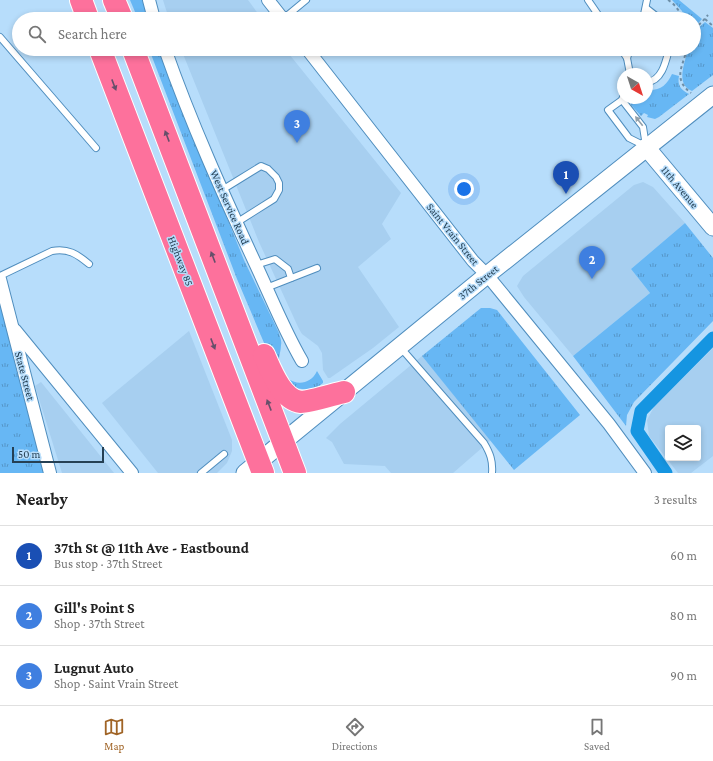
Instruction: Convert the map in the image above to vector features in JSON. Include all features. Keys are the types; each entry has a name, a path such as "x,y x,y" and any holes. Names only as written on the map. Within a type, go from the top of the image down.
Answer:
{"highway":[{"path":"81,0 85,12"},
{"path":"114,0 119,12"},
{"name":"Highway 85","path":"103,56 255,469"},
{"path":"137,56 295,473"},
{"path":"224,284 240,300 271,372 281,388 292,399 302,402 344,392"}],"main road":[{"name":"37th Street","path":"255,469 283,441 646,147 713,95"},
{"name":"11th Avenue","path":"646,147 713,227"}],"street":[{"path":"149,0 152,12"},
{"path":"268,0 277,12"},
{"name":"West Service Road","path":"168,56 180,90 236,223 287,333 302,361"},
{"name":"Saint Vrain Street","path":"312,56 473,261 487,275 609,424 645,473"},
{"name":"State Street","path":"0,279 50,473"},
{"path":"12,326 132,473"}],"lane":[{"path":"291,12 306,0"},
{"path":"588,0 596,12"},
{"path":"645,12 647,0"},
{"path":"646,8 651,12"},
{"path":"0,37 12,51"},
{"path":"16,56 96,148"},
{"path":"653,80 660,75 666,56"},
{"path":"627,58 629,68"},
{"path":"617,103 608,110 629,138 646,147"},
{"path":"627,104 643,127 646,147"},
{"path":"222,190 261,166 268,169 279,183 279,190 274,199 236,223"},
{"path":"0,276 52,251 70,251 89,264"},
{"path":"256,265 275,259 288,269 291,278"},
{"path":"266,288 317,268"},
{"path":"400,347 484,443 490,452 492,473"},
{"path":"201,473 224,454"}],"path":[{"path":"668,0 672,2 680,12"},
{"path":"701,23 708,15"},
{"path":"705,19 713,26"},
{"path":"685,56 680,74 680,80 683,86 691,93"}],"shaded area":[{"path":"163,0 248,0 257,12 167,12"},
{"path":"184,56 291,56 401,193 382,224 391,239 358,267 399,327 373,348 328,378 323,370 322,353 318,346 302,334 299,329 259,242"},
{"path":"643,182 653,187 685,223 631,269 650,293 573,356 524,297 517,286 523,276 634,185"},
{"path":"189,331 232,440 232,451 227,463 217,473 158,473 102,403"},
{"path":"713,348 713,456 691,473 678,473 669,461 701,461 701,425 665,425 665,456 649,436 647,420 654,407"},
{"path":"422,356 491,440 453,473 391,473 385,466 344,464 332,442 326,438 340,424"},
{"path":"41,382 114,473 62,473 35,386"}],"green space":[{"path":"130,0 142,0 146,12 135,12"},
{"path":"672,0 679,0 694,12 682,11"},
{"path":"705,22 713,28 713,75 692,91 687,88 684,83 682,73 686,56 701,56 701,26"},
{"path":"152,56 162,56 244,260 279,333 281,348 279,361 283,373 292,381 303,382 313,377 317,371 323,383 316,388 309,390 295,388 273,364 237,279"},
{"path":"672,74 679,76 680,87 689,94 655,119 647,117 648,115 644,113 641,116 631,104 653,104 653,90 659,88 668,81"},
{"path":"685,223 713,258 713,321 634,402 627,415 626,426 573,356 650,293 631,269"},
{"path":"0,299 44,473 0,473"},
{"path":"481,308 497,310 580,415 514,470 422,356"}],"waterway":[{"path":"666,473 637,431 641,411 713,338"}],"place":[{"name":"Lugnut Auto","path":"297,143"},
{"name":"37th St @ 11th Ave - Eastbound","path":"566,194"},
{"name":"Gill's Point S","path":"592,279"}]}
